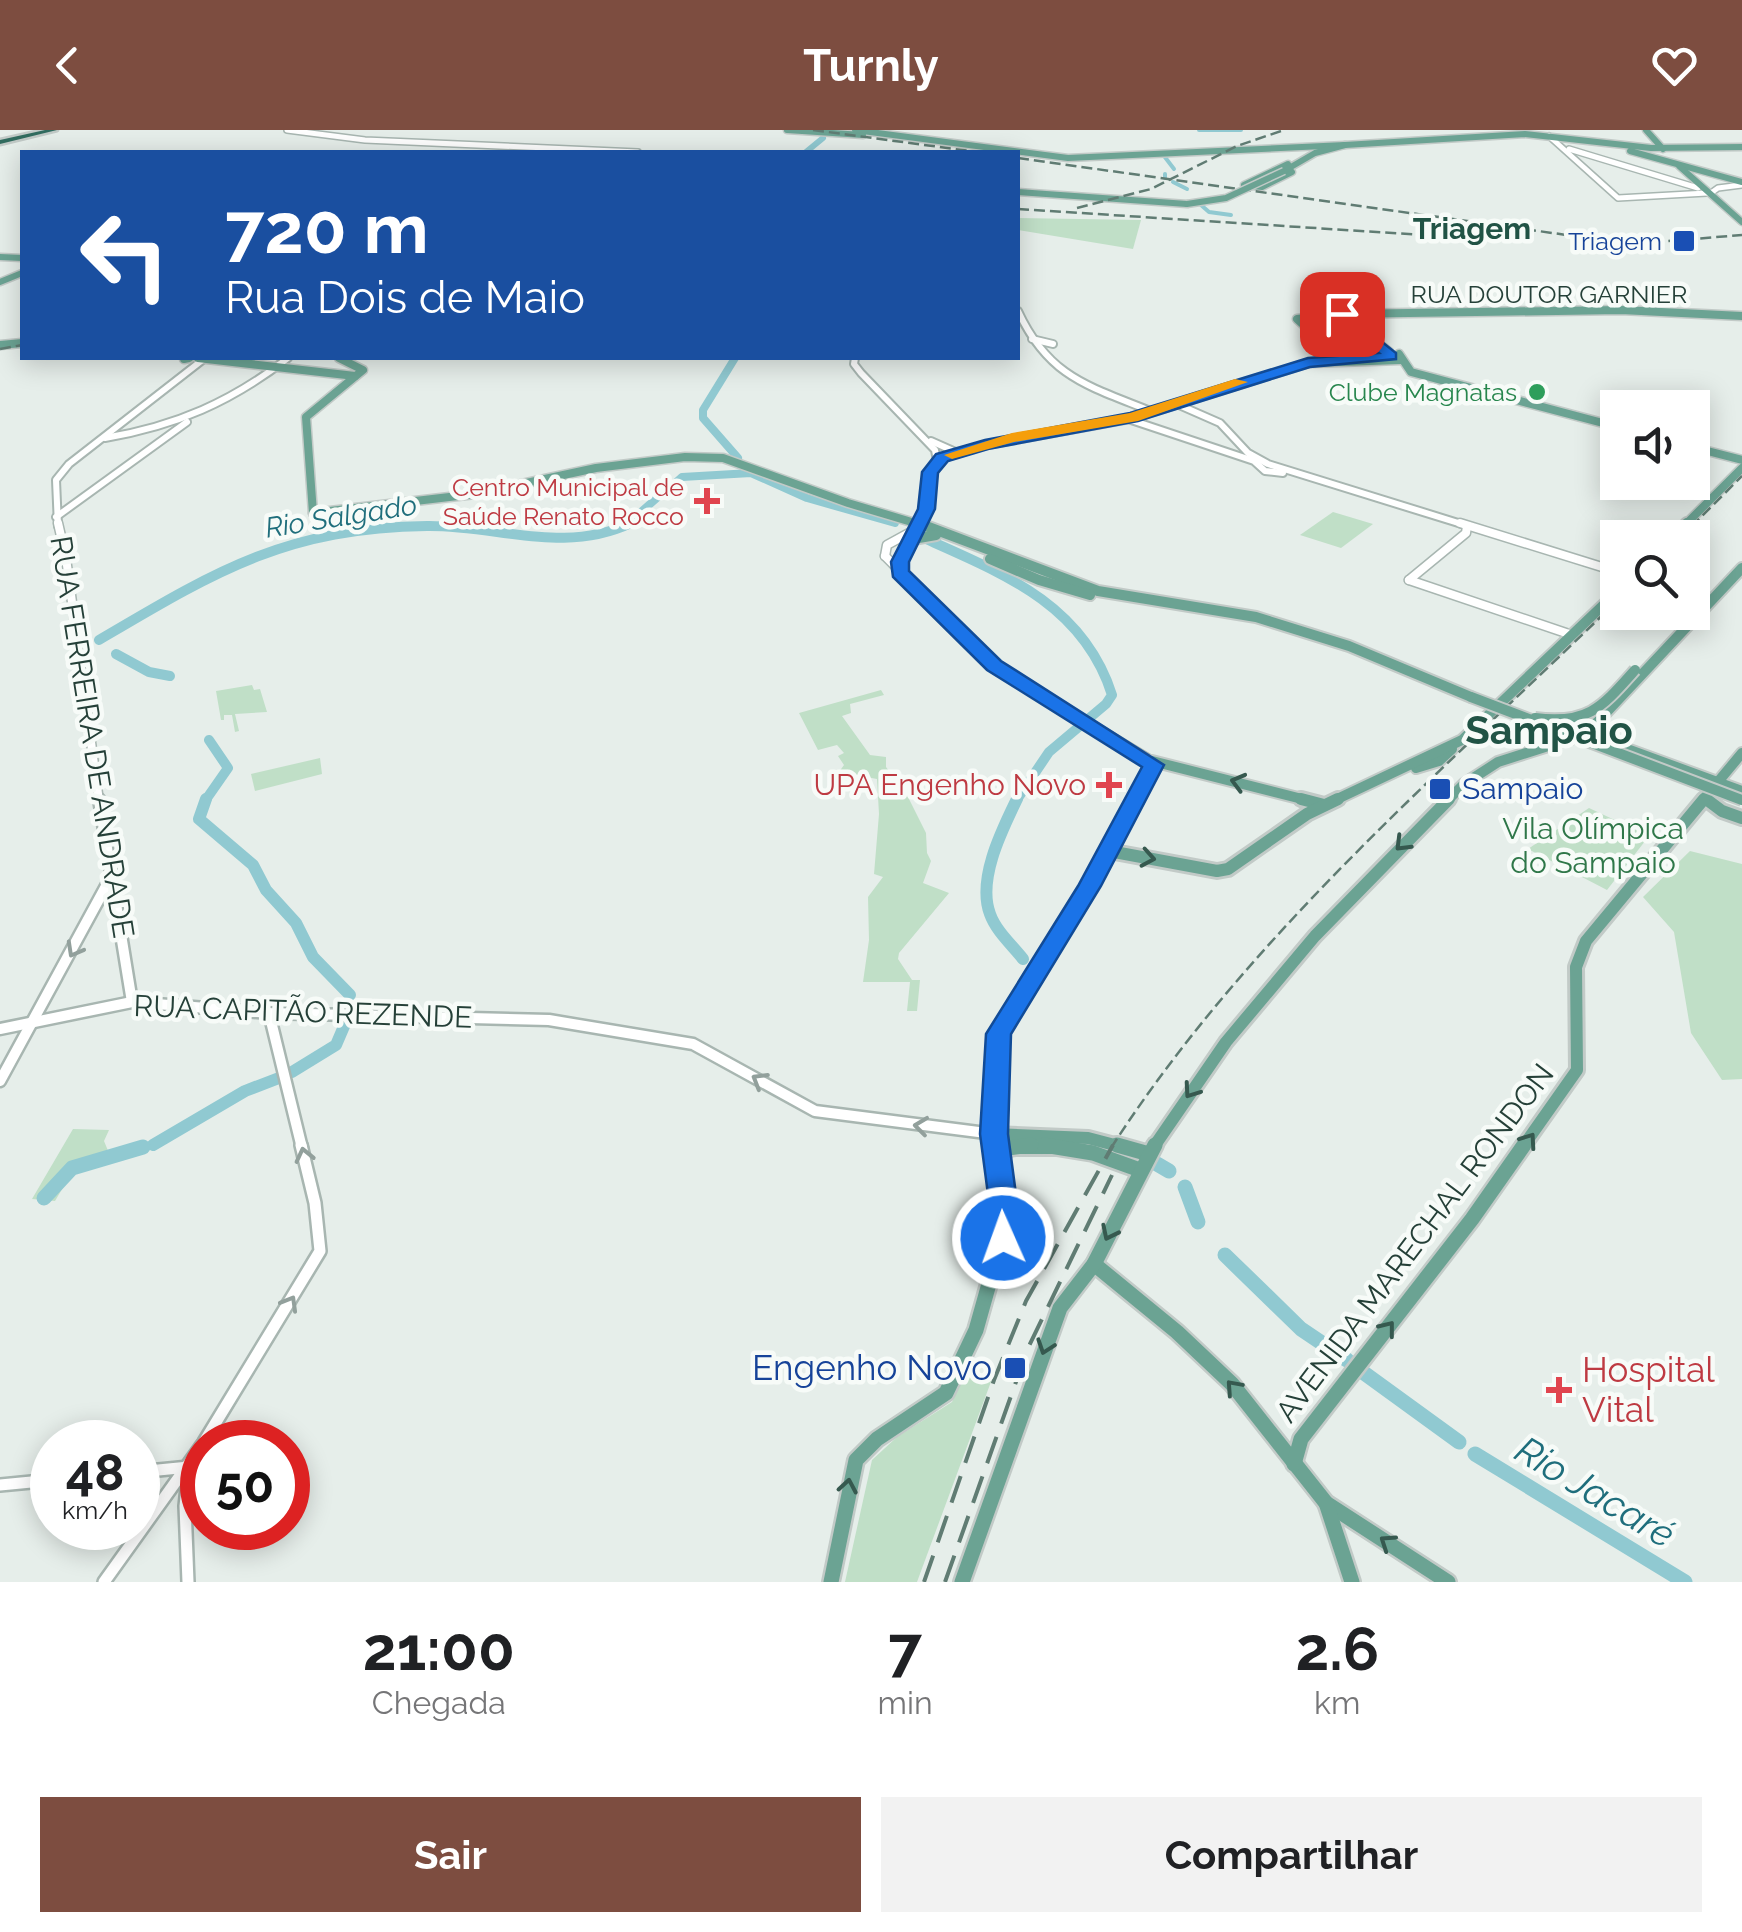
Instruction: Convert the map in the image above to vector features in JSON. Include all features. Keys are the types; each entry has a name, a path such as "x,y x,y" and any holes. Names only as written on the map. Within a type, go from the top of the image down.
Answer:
{"highway":[{"path":"2,138 51,130"},
{"path":"2,138 51,130"}],"main road":[{"path":"787,130 830,135 841,135 844,130"},
{"path":"856,130 1004,150"},
{"path":"1646,130 1687,180 1712,192 1742,222"},
{"path":"1173,155 1318,152 1540,134 1602,138 1742,184"},
{"path":"830,135 875,135 982,150"},
{"path":"1369,145 1550,137 1602,138 1662,148 1742,148"},
{"path":"1020,155 1077,161 1351,148"},
{"path":"1020,152 1056,157 1161,156"},
{"path":"1318,152 1262,186 1244,185 1318,152"},
{"path":"1020,193 1187,204 1226,198 1318,152"},
{"name":"RUA DOUTOR GARNIER","path":"1343,360 1296,321 1342,314 1621,310 1742,316"},
{"path":"1342,314 1391,355 1384,358"},
{"path":"922,522 929,475 937,461 1012,438 1153,412 1296,366 1400,357 1414,373 1600,422"},
{"path":"216,360 357,372"},
{"path":"342,360 357,372"},
{"path":"357,372 317,404 306,418 313,513 474,494 613,466 693,457 735,461 895,517 922,522 1038,580 1108,598 1280,624"},
{"path":"1710,452 1742,460"},
{"path":"1690,520 1742,468"},
{"path":"910,544 938,533 1086,587 1148,602 1233,612 1316,634 1682,774 1701,784 1707,798 1724,812 1742,818"},
{"path":"964,1582 1060,1308 1094,1264 1149,1154 1226,1042 1281,975 1440,806 1488,766 1586,734 1742,568"},
{"path":"1109,851 1224,870 1324,805 1397,772 1433,764 1600,608"},
{"path":"1536,718 1567,722 1587,718 1635,670 1654,662"},
{"path":"1473,695 1591,746 1742,794"},
{"path":"1586,734 1720,782 1742,794"},
{"name":"AVENIDA MARECHAL RONDON","path":"1294,1464 1301,1438 1463,1231 1577,1070 1575,973 1580,953 1602,919 1742,753"},
{"path":"831,1582 856,1456 945,1395 965,1358 1003,1238 1003,1202 991,1137 998,1034 1109,851 1152,772 1152,761 1324,805"},
{"path":"1724,812 1742,794"},
{"path":"1694,814 1724,812"},
{"path":"991,1137 1088,1138 1112,1141 1149,1154"},
{"path":"997,1161 1004,1150 1022,1146 1091,1152 1140,1170"},
{"path":"1094,1264 1177,1332 1232,1384 1326,1503 1448,1582"},
{"path":"1326,1503 1352,1582"}],"street":[{"path":"287,130 364,140 592,150"},
{"path":"1540,134 1562,146 1618,198 1712,192 1742,184"},
{"path":"1562,146 1687,180"},
{"path":"1020,315 1032,339 1048,358 1074,375 1153,412"},
{"path":"1032,339 1053,344"},
{"path":"102,438 199,360"},
{"path":"102,438 192,417 240,396 285,360"},
{"path":"855,360 860,373 936,452 937,461"},
{"path":"1179,404 1229,429 1240,454"},
{"path":"62,510 192,417"},
{"path":"1128,418 1240,454 1265,468 1600,567"},
{"path":"112,430 123,435"},
{"name":"RUA FERREIRA DE ANDRADE","path":"102,438 60,473 66,558 132,1002"},
{"path":"924,438 958,453"},
{"path":"922,522 884,550 900,573 988,661 1152,761"},
{"path":"900,573 902,558 922,522"},
{"path":"1467,526 1466,533 1409,580 1572,635"},
{"path":"891,542 910,544"},
{"path":"885,556 902,558"},
{"path":"0,1081 112,876"},
{"path":"96,910 118,905"},
{"name":"RUA CAPITÃO REZENDE","path":"0,1028 132,1002 270,1013 549,1020 693,1044 815,1111 991,1137"},
{"path":"218,1420 320,1251 315,1202 270,1013"},
{"path":"104,1582 180,1478"},
{"path":"0,1485 30,1482"},
{"path":"187,1550 188,1582"}],"green space":[{"path":"1020,218 1141,220 1133,249 1020,230"},
{"path":"1333,512 1373,524 1341,548 1300,535"},
{"path":"252,685 254,690 260,689 267,712 235,714 239,731 235,732 232,715 224,715 221,720 216,691"},
{"path":"881,690 884,695 850,704 851,713 842,716 870,755 886,757 886,767 907,795 926,833 931,861 923,883 949,893 899,953 898,959 912,980 920,980 917,1011 907,1011 910,982 863,982 869,940 868,897 883,877 874,874 879,814 877,779 839,772 844,765 838,756 844,753 837,745 818,750 799,713"},
{"path":"320,758 322,774 255,791 251,774"},
{"name":"Vila Olímpica do Sampaio","path":"1589,808 1649,836 1607,890 1528,849"},
{"path":"1690,851 1742,864 1742,1079 1722,1080 1691,1033 1674,932 1643,897"},
{"path":"73,1129 109,1130 104,1141 111,1158 74,1169 55,1201 32,1199"},
{"path":"969,1367 980,1368 977,1375 992,1379 917,1582 845,1582 872,1460 897,1437 952,1402"}],"waterway":[{"path":"1199,130 1241,130"},
{"name":"Rio Jacaré","path":"808,150 823,138"},
{"path":"1161,152 1174,169"},
{"path":"1173,182 1187,189"},
{"path":"1201,205 1209,212 1231,215"},
{"name":"Rio Jacaré","path":"734,360 703,410 703,418 738,458"},
{"name":"Rio Jacaré","path":"663,494 682,477 751,473 807,498 895,523"},
{"name":"Rio Salgado","path":"627,525 658,497"},
{"name":"Rio Salgado","path":"627,525 631,523"},
{"name":"Rio Salgado","path":"99,640 217,574 292,545 333,535 427,526 555,538 580,537 627,525"},
{"name":"Rio Jacaré","path":"926,539 1012,580 1062,616 1099,664 1112,695 1049,752 1016,801"},
{"name":"Rio Salgado","path":"116,654 149,672 170,676"},
{"name":"Rio Salgado","path":"206,800 228,768 209,740"},
{"name":"Rio Salgado","path":"206,800 199,819 253,865 266,890 296,923 313,957 350,995"},
{"name":"Rio Jacaré","path":"1016,801 993,855 987,900 996,926 1023,959"},
{"name":"Rio Salgado","path":"292,1072 336,1045 348,1017"},
{"name":"Rio Salgado","path":"153,1145 245,1091 279,1078"},
{"name":"Rio Salgado","path":"44,1198 72,1168 143,1147"},
{"name":"Rio Jacaré","path":"1157,1164 1169,1171"},
{"name":"Rio Jacaré","path":"1185,1187 1198,1222"},
{"name":"Rio Jacaré","path":"1225,1255 1301,1329 1347,1360"},
{"name":"Rio Jacaré","path":"1364,1373 1459,1442"},
{"name":"Rio Jacaré","path":"1475,1454 1685,1582"}],"railway":[{"path":"813,130 962,150"},
{"path":"1170,179 1237,146 1284,130"},
{"path":"1020,158 1170,179"},
{"path":"1077,208 1151,189 1170,179"},
{"path":"1170,179 1588,238 1668,241 1742,235"},
{"path":"1020,209 1502,240"},
{"path":"0,349 20,345"},
{"path":"1698,520 1742,476"},
{"path":"1113,1145 1164,1071 1284,928 1415,794 1600,617"},
{"path":"924,1582 994,1380 1026,1301 1113,1145"},
{"path":"945,1582 1028,1348 1112,1175"}],"slow traffic":[{"path":"952,455 1012,438 1133,418 1240,382"}],"place":[{"name":"Triagem","path":"1684,241"},
{"name":"Clube Magnatas","path":"1537,392"},
{"name":"Centro Municipal de Saúde Renato Rocco","path":"707,501"},
{"name":"UPA Engenho Novo","path":"1109,785"},
{"name":"Sampaio","path":"1440,789"},
{"name":"Engenho Novo","path":"1015,1368"},
{"name":"Hospital Vital","path":"1559,1390"}],"district":[{"name":"Triagem","path":"1472,229"},
{"name":"Sampaio","path":"1549,730"}],"route":[{"path":"1003,1238 1003,1202 994,1134 998,1034 1089,886 1154,765 994,666 900,573 900,562 927,509 930,472 942,458 985,445 1133,418 1308,363 1390,358 1389,352 1342,314"}]}
